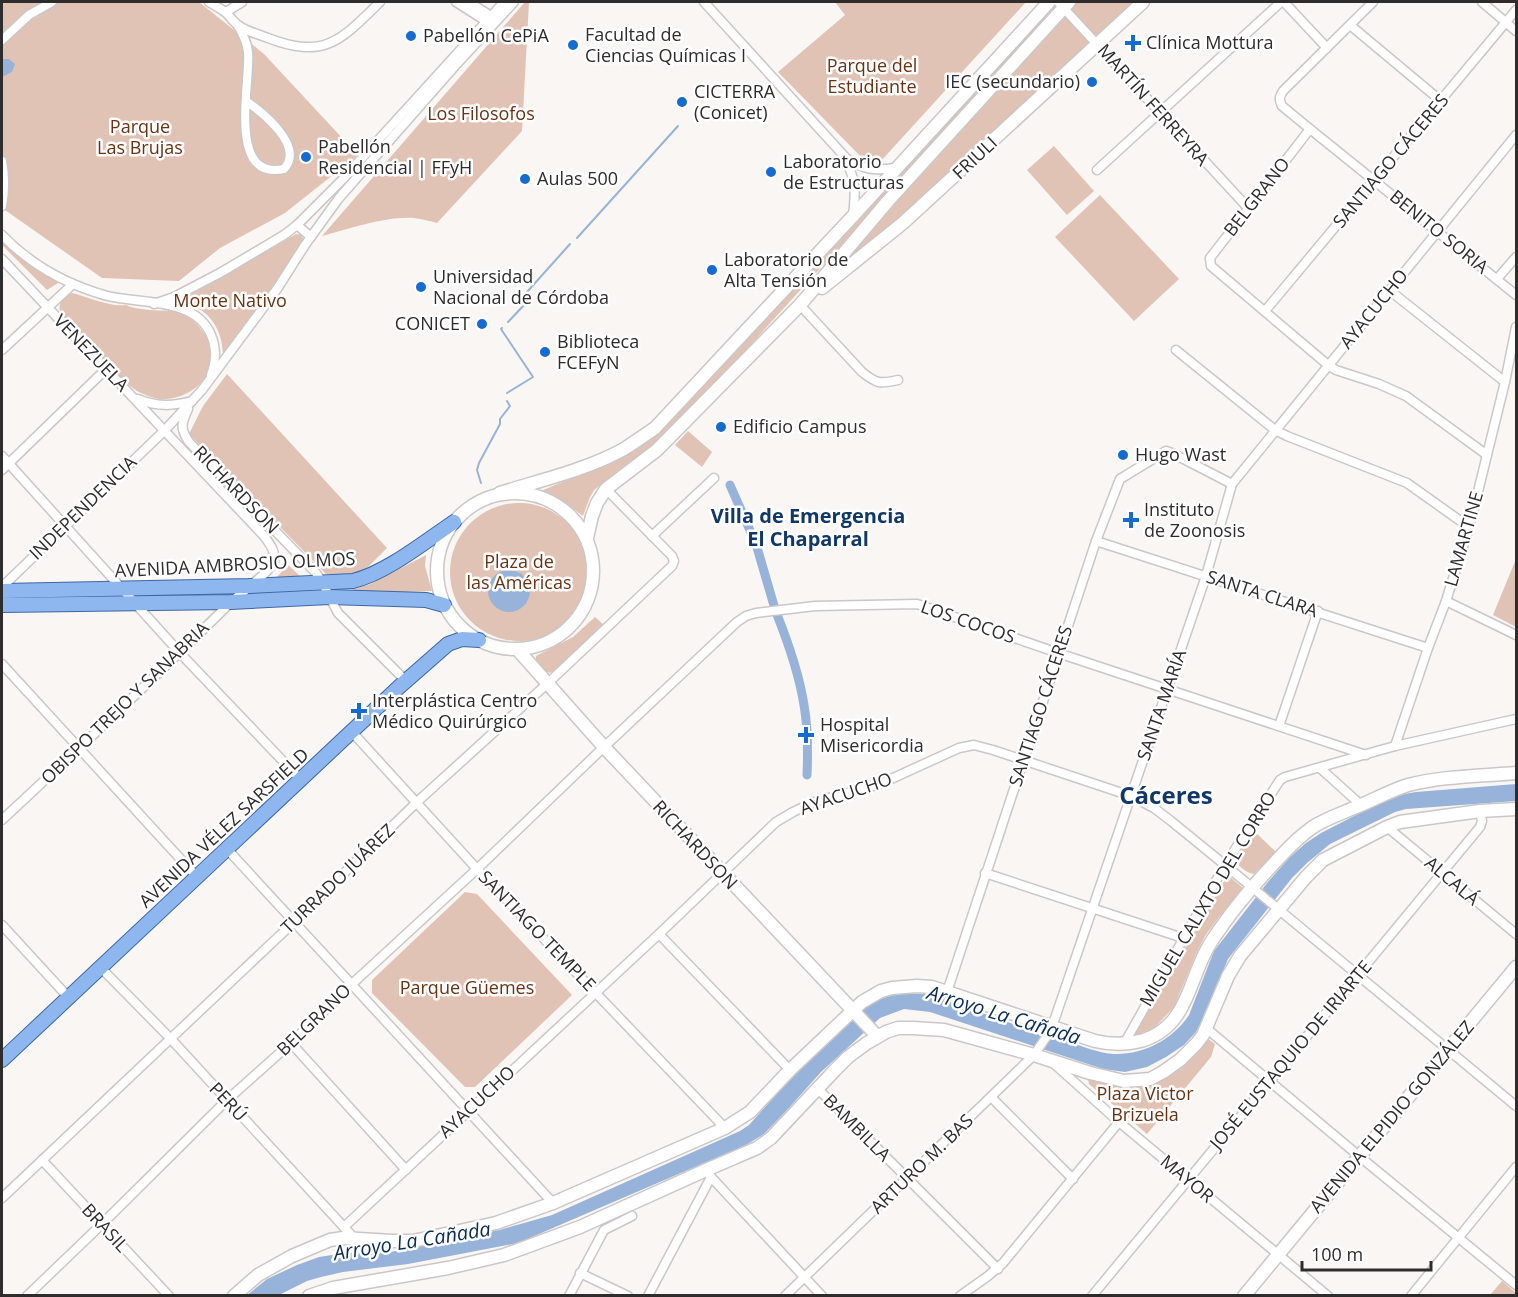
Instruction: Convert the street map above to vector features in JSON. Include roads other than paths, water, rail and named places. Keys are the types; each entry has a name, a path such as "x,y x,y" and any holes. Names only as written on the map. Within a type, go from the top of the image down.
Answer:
{"main road":[{"path":"500,493 521,492 542,497 560,506 576,520 587,538 592,555 594,573 592,591 585,608 575,622 561,634 546,643 532,647 517,649 498,647 479,640 454,620 444,605 438,583 437,567 439,551 453,522 463,512 483,499 500,493 567,472 608,457 655,428 1049,2"},
{"name":"FRIULI","path":"800,305 903,223 1143,2"},
{"path":"587,538 597,503 606,489 657,450 800,305 888,201 1063,3"},
{"name":"AVENIDA AMBROSIO OLMOS","path":"2,589 249,586 353,580 370,575 453,522"},
{"name":"AVENIDA AMBROSIO OLMOS","path":"2,605 231,602 329,597 426,600 444,605"},
{"name":"AVENIDA VÉLEZ SARSFIELD","path":"2,1060 448,644 462,639 479,640"},
{"name":"RICHARDSON","path":"517,649 722,874 874,1033"},
{"path":"234,1296 258,1275 292,1256 330,1240 354,1238 404,1242 496,1223 553,1203 725,1128 750,1112 790,1070 870,997 881,991 917,986 932,987 1050,1032 1109,1044 1134,1043 1155,1036 1178,1015 1212,940 1292,845 1312,828 1397,789 1417,783 1516,773"},
{"path":"309,1296 333,1288 448,1268 504,1255 580,1227 708,1174 771,1138 874,1033 898,1028 927,1028 1035,1053 1090,1073 1124,1081 1150,1079 1180,1060 1197,1043 1233,966 1276,907 1323,860 1387,827 1410,820 1516,809"},
{"name":"AVENIDA ELPIDIO GONZÁLEZ","path":"1244,1296 1516,967"}],"street":[{"path":"2,40 29,15 52,2"},
{"path":"209,2 226,12 238,26 246,43 248,52 246,101 248,151 256,162 270,170 284,169 289,161 288,145 269,120 246,101"},
{"path":"226,12 242,2"},
{"path":"238,26 292,46 320,47 331,44 350,31 380,2"},
{"path":"456,2 491,20"},
{"path":"469,2 491,20"},
{"path":"193,401 277,290 311,237 349,185 504,2"},
{"path":"154,303 174,297 220,273 297,225 333,190 491,20 514,2"},
{"path":"704,2 846,158 867,169 895,168"},
{"path":"1097,170 1283,2 1327,48 1373,2"},
{"path":"1482,2 1516,31"},
{"name":"MARTÍN FERREYRA","path":"1063,3 1249,209"},
{"name":"SANTIAGO CÁCERES","path":"1265,311 1516,10"},
{"path":"1350,25 1441,100"},
{"name":"BENITO SORIA","path":"1327,48 1283,91 1279,101 1282,106 1516,295"},
{"name":"BELGRANO","path":"1265,311 1211,266 1210,258 1310,129"},
{"name":"AYACUCHO","path":"1232,484 1516,135"},
{"path":"846,158 855,186 853,216"},
{"path":"2,161 5,183 2,206"},
{"path":"297,225 311,237"},
{"path":"2,235 44,269 73,284 105,296 185,309 195,315 210,331 214,342 215,365 209,381"},
{"path":"1497,279 1516,257"},
{"name":"VENEZUELA","path":"2,259 165,430"},
{"name":"VENEZUELA","path":"47,307 73,284"},
{"path":"1389,290 1505,382"},
{"path":"800,305 874,382 898,380"},
{"path":"2,350 47,307"},
{"path":"1265,311 1328,365 1406,396 1487,455"},
{"name":"LAMARTINE","path":"1395,746 1446,601 1470,524 1516,327"},
{"path":"1176,351 1275,430 1407,483 1459,520 1470,524"},
{"path":"5,466 105,369"},
{"name":"VENEZUELA","path":"134,398 153,405 164,406 193,401"},
{"name":"INDEPENDENCIA","path":"2,589 64,525 193,401"},
{"name":"RICHARDSON","path":"193,401 183,420 182,427 189,442 308,565 322,582 338,614 406,681"},
{"name":"RICHARDSON","path":"165,430 270,545 274,553 271,566 249,586"},
{"name":"SANTIAGO CÁCERES","path":"947,992 1058,653 1120,479 1166,451 1232,484"},
{"path":"2,456 5,466 64,525 180,653 301,780"},
{"path":"606,489 652,536 714,478"},
{"name":"SANTA MARÍA","path":"1050,1032 1206,576 1232,484"},
{"name":"TURRADO JUÁREZ","path":"2,1198 294,922 417,802 672,566 674,561 672,556 652,536"},
{"name":"SANTA CLARA","path":"1096,541 1428,648"},
{"name":"OBISPO TREJO Y SANABRIA","path":"2,820 249,586"},
{"path":"1446,601 1516,635"},
{"name":"LOS COCOS","path":"604,747 746,616 814,606 917,604 1366,755"},
{"path":"1279,726 1317,612"},
{"path":"2,664 197,877"},
{"name":"MIGUEL CALIXTO DEL CORRO","path":"1124,1044 1225,865 1280,780 1395,746 1516,718"},
{"name":"SANTIAGO TEMPLE","path":"352,732 477,869 725,1128"},
{"name":"AYACUCHO","path":"344,1227 776,822 814,802 880,784 966,746 974,745 1141,801 1171,821 1516,1106"},
{"name":"BELGRANO","path":"27,1296 227,1100 477,869 604,747"},
{"path":"1320,768 1361,805"},
{"name":"JOSÉ EUSTAQUIO DE IRIARTE","path":"1092,1296 1480,827 1482,821 1480,811"},
{"name":"ALCALÁ","path":"1387,827 1516,934"},
{"path":"227,849 553,1203"},
{"path":"986,873 1183,938"},
{"path":"2,925 69,998"},
{"path":"659,934 790,1070"},
{"name":"PERÚ","path":"101,968 170,1038 354,1238"},
{"path":"1206,1028 1516,1285"},
{"name":"ARTURO M. BAS","path":"786,1296 1035,1053 1050,1032"},
{"path":"291,1043 406,1170"},
{"name":"MAYOR","path":"1049,1060 1119,1122 1328,1296"},
{"name":"BAMBILLA","path":"818,1088 998,1269"},
{"path":"991,1097 1073,1179"},
{"path":"960,1296 998,1269 1119,1122"},
{"name":"BRASIL","path":"42,1160 169,1296"},
{"path":"1412,1296 1516,1167"},
{"path":"648,1296 708,1174 822,1296"},
{"path":"569,1296 604,1230 632,1216"},
{"path":"580,1274 628,1296"}],"water":[{"path":"2,59 9,59 15,64 12,72 2,77"},
{"path":"509,570 524,576 530,591 524,606 509,612 494,606 488,591 494,576"},
{"path":"1516,784 1516,801 1406,809 1395,812 1330,844 1292,878 1228,959 1196,1032 1184,1045 1147,1067 1125,1072 1103,1069 930,1012 904,1009 880,1018 821,1072 764,1134 746,1145 518,1243 408,1264 343,1272 307,1281 279,1295 246,1296 267,1279 319,1257 345,1253 390,1252 419,1247 499,1230 552,1215 740,1131 749,1125 806,1061 863,1008 877,1000 897,994 924,994 938,997 1103,1052 1125,1054 1157,1044 1175,1031 1189,1015 1214,951 1267,883 1306,843 1393,796"}],"waterway":[{"path":"577,238 678,126"},
{"path":"508,322 526,303 527,292 570,244"},
{"path":"502,328 533,377 507,393"},
{"path":"481,483 477,470 479,463 500,424 500,419 510,406 507,401"},
{"path":"730,485 756,544 775,609"},
{"path":"776,612 793,658 802,693 807,731 807,775"}],"place":[{"name":"Pabellón CePiA","path":"411,36"},
{"name":"Clínica Mottura","path":"1133,43"},
{"name":"Facultad de Ciencias Químicas I","path":"573,45"},
{"name":"IEC (secundario)","path":"1092,82"},
{"name":"CICTERRA (Conicet)","path":"682,102"},
{"name":"Pabellón Residencial | FFyH","path":"306,157"},
{"name":"Laboratorio de Estructuras","path":"771,172"},
{"name":"Aulas 500","path":"525,179"},
{"name":"Laboratorio de Alta Tensión","path":"712,270"},
{"name":"Universidad Nacional de Córdoba","path":"421,287"},
{"name":"CONICET","path":"482,324"},
{"name":"Biblioteca FCEFyN","path":"545,352"},
{"name":"Edificio Campus","path":"721,427"},
{"name":"Hugo Wast","path":"1123,455"},
{"name":"Instituto de Zoonosis","path":"1131,520"},
{"name":"Interplástica Centro Médico Quirúrgico","path":"359,711"},
{"name":"Hospital Misericordia","path":"806,735"}],"district":[{"name":"Villa de Emergencia El Chaparral","path":"808,528"},
{"name":"Cáceres","path":"1166,796"}],"park label":[{"name":"Parque del Estudiante","path":"872,76"},
{"name":"Los Filosofos","path":"481,114"},
{"name":"Parque Las Brujas","path":"140,137"},
{"name":"Monte Nativo","path":"230,301"},
{"name":"Plaza de las Américas","path":"519,572"},
{"name":"Parque Güemes","path":"467,988"},
{"name":"Plaza Victor Brizuela","path":"1145,1104"}],"water label":[{"name":"Arroyo La Cañada","path":"1004,1015"},
{"name":"Arroyo La Cañada","path":"412,1241"}]}
